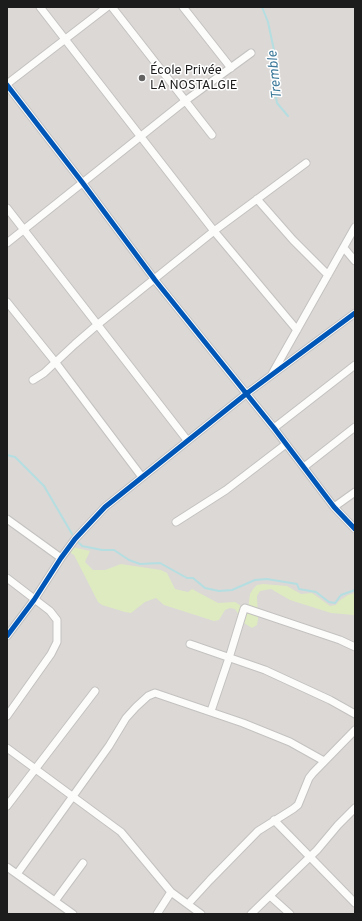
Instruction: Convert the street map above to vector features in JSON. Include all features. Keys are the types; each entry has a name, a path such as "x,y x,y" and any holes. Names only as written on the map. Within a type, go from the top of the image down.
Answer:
{"street":[{"path":"40,7 214,231 297,330"},
{"path":"107,7 7,84 155,280 274,428 334,507 355,529"},
{"path":"112,7 212,135"},
{"path":"183,7 231,68"},
{"path":"7,243 185,101 251,54"},
{"path":"33,380 56,363 97,325 155,280 214,231 306,163"},
{"path":"257,199 293,240 328,276"},
{"path":"7,208 187,440"},
{"path":"270,377 355,227"},
{"path":"344,248 355,261"},
{"path":"7,302 56,363 142,477"},
{"path":"7,636 34,600 75,539 98,515 187,440 355,312"},
{"path":"274,428 355,365"},
{"path":"304,467 355,427"},
{"path":"176,522 226,490 286,444"},
{"path":"334,507 355,492"},
{"path":"7,519 61,558"},
{"path":"7,578 50,611 57,620 57,642 51,654 7,716"},
{"path":"211,711 245,608 340,640 355,647"},
{"path":"190,644 265,670 330,700 355,714"},
{"path":"7,806 95,691"},
{"path":"17,874 109,746 126,718 148,696 155,693 211,711 290,742 324,761"},
{"path":"188,904 236,852 258,831 298,805 309,778 355,730"},
{"path":"7,748 35,770 122,832 171,892 200,914"},
{"path":"251,914 310,857 355,808"},
{"path":"274,820 354,899"},
{"path":"55,901 83,863"},
{"path":"7,867 73,914"},
{"path":"156,914 171,892"},
{"path":"270,896 290,914"}],"shaded area":[{"path":"7,7 355,7 355,914 7,914"}],"green space":[{"path":"72,547 90,551 85,562 93,570 105,570 121,564 161,570 167,573 175,589 188,592 192,589 218,603 235,602 240,605 242,611 248,609 250,594 253,589 257,585 263,584 287,586 301,594 312,593 330,606 336,605 348,595 355,593 354,615 331,613 290,600 271,589 260,591 257,596 258,619 257,625 252,628 244,623 235,609 230,608 225,610 219,620 214,621 164,605 156,598 145,602 131,613 125,612 102,605 98,602 74,555 69,552"}],"waterway":[{"name":"Tremble","path":"262,7 268,22 277,67 274,86 277,103 288,116"},
{"path":"7,455 15,457 44,486 75,539 82,546 102,550 114,550 129,560 140,564 160,563 187,578 193,578 205,588 219,591 232,590 255,580 267,579 297,584 299,589 316,592 329,602 335,603 341,595 355,590"}],"cycle path":[{"path":"7,85 155,280 274,428 334,507 355,529"},
{"path":"7,636 34,600 75,539 105,507 246,394 355,313"}],"place":[{"name":"École Privée LA NOSTALGIE","path":"142,78"}]}
